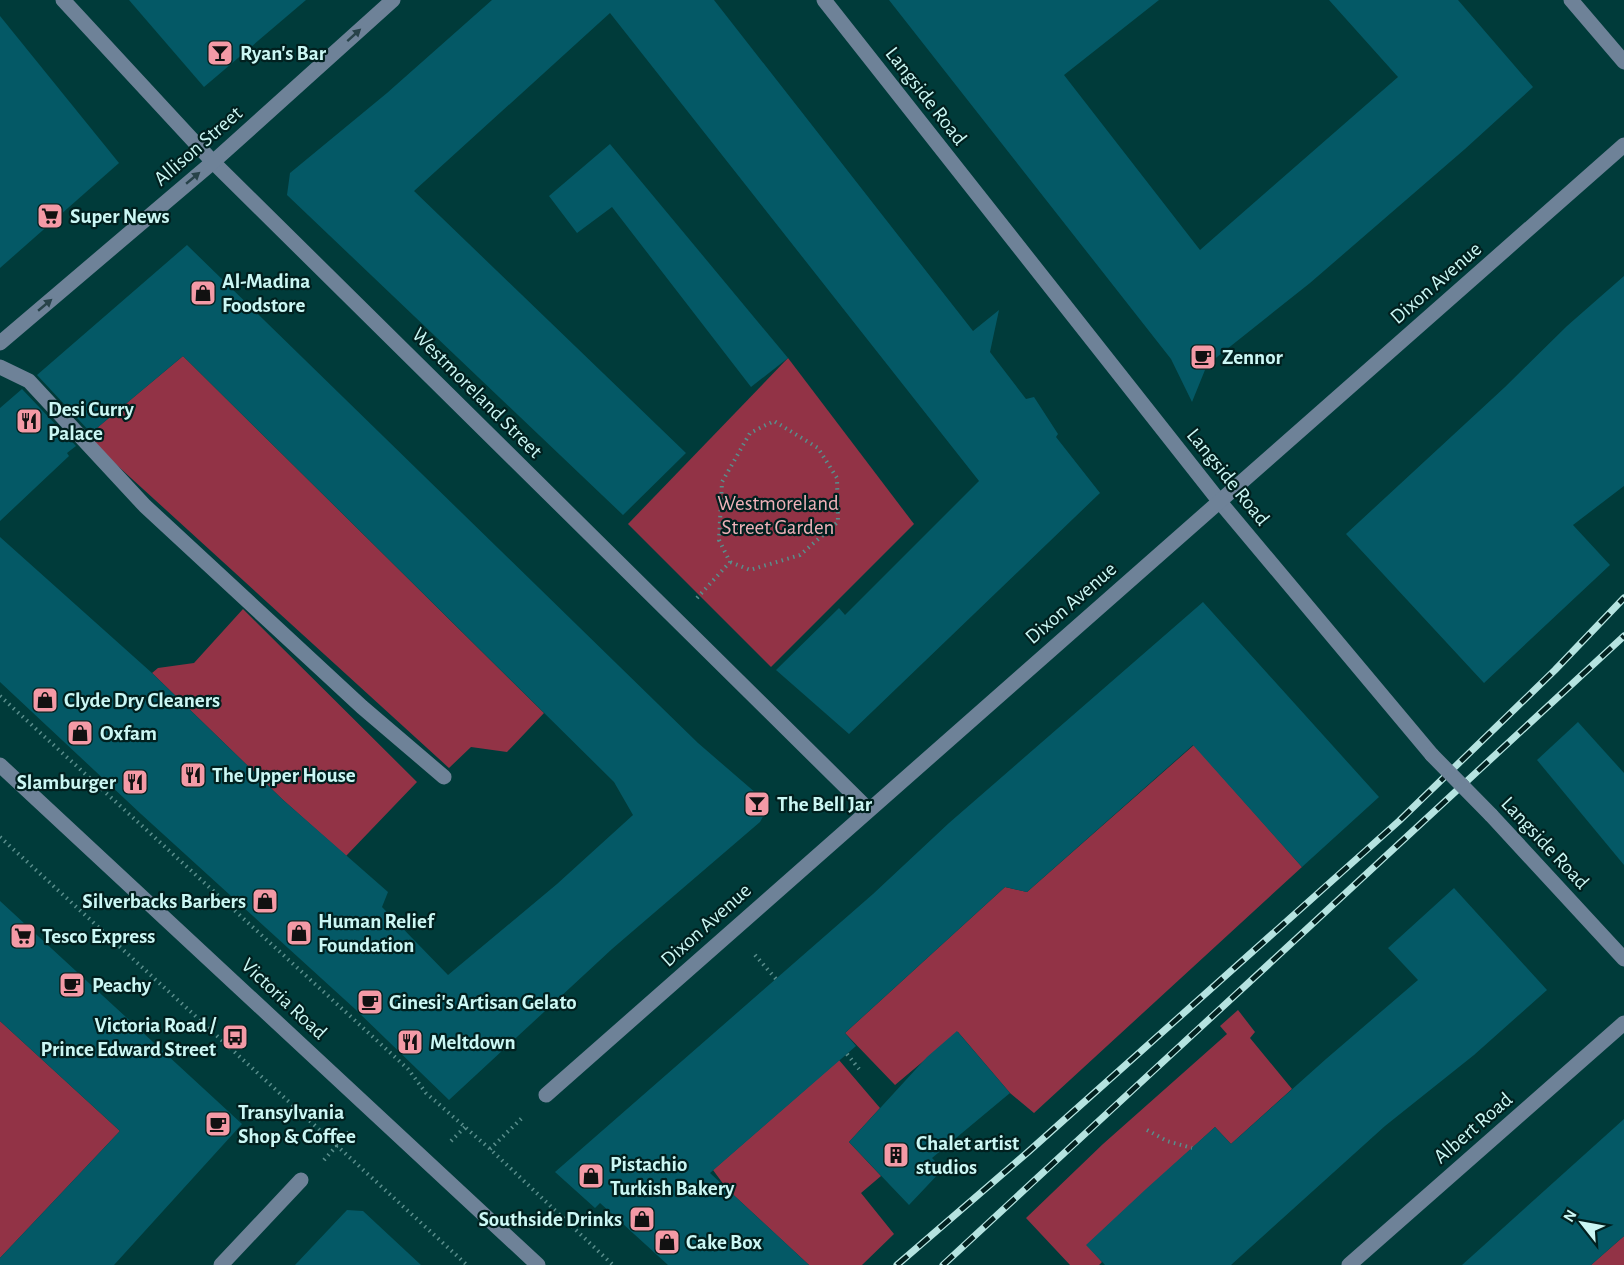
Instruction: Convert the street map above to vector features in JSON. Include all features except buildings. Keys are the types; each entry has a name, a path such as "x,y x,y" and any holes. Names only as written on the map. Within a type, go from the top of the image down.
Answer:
{"street":[{"name":"Westmoreland Street","path":"63,0 213,162 868,809"},
{"name":"Allison Street","path":"0,343 213,162 393,0"},
{"name":"Langside Road","path":"824,0 1220,502 1432,755 1491,815 1624,959"},
{"path":"1571,0 1624,62"},
{"name":"Dixon Avenue","path":"546,1095 1624,145"},
{"path":"0,367 29,381 145,506 362,707 444,777"},
{"name":"Victoria Road","path":"0,765 538,1265"},
{"name":"Albert Road","path":"1349,1265 1624,1023"},
{"path":"221,1265 301,1180"}],"path":[{"path":"774,421 819,448 837,478 838,522 800,555 750,570 730,562 718,540 722,482 750,434 774,421"},
{"path":"677,620 730,562"},
{"path":"0,696 408,1069 426,1093 490,1149 614,1265"},
{"path":"0,837 467,1265"},
{"path":"847,1054 859,1069"},
{"path":"490,1149 546,1095"},
{"path":"301,1180 337,1148 369,1107"},
{"path":"1147,1130 1167,1141 1192,1148"}],"green space":[{"path":"183,356 544,713 507,752 471,747 449,768 86,437"},
{"name":"Westmoreland Street Garden","path":"788,358 914,524 771,667 628,524"},
{"path":"243,609 417,782 346,856 282,799 152,673 158,668 194,663"},
{"path":"1194,745 1302,867 1034,1113 1010,1093 958,1032 895,1085 845,1033 1005,887 1027,892"},
{"path":"1238,1010 1255,1032 1250,1038 1292,1089 1231,1144 1215,1127 1087,1245 1102,1262 1099,1265 1070,1265 1026,1218 1103,1144 1227,1034 1220,1026"},
{"path":"0,1021 120,1131 0,1258"},
{"path":"839,1060 880,1108 849,1142 881,1176 861,1193 894,1234 862,1265 809,1265 727,1189 713,1170"},
{"path":"1624,1236 1624,1265 1591,1265"}],"railway":[{"path":"897,1265 1028,1152 1399,821 1555,670 1624,598"},
{"path":"943,1265 1624,636"}],"place":[{"name":"Ryan's Bar","path":"220,53"},
{"name":"Super News","path":"50,216"},
{"name":"Al-Madina Foodstore","path":"203,293"},
{"name":"Zennor","path":"1203,357"},
{"name":"Desi Curry Palace","path":"29,421"},
{"name":"Clyde Dry Cleaners","path":"45,700"},
{"name":"Oxfam","path":"80,733"},
{"name":"The Upper House","path":"193,775"},
{"name":"Slamburger","path":"135,782"},
{"name":"The Bell Jar","path":"757,804"},
{"name":"Silverbacks Barbers","path":"265,901"},
{"name":"Human Relief Foundation","path":"299,933"},
{"name":"Tesco Express","path":"23,936"},
{"name":"Peachy","path":"72,985"},
{"name":"Ginesi's Artisan Gelato","path":"370,1002"},
{"name":"Victoria Road / Prince Edward Street","path":"235,1037"},
{"name":"Meltdown","path":"410,1042"},
{"name":"Transylvania Shop & Coffee","path":"218,1124"},
{"name":"Chalet artist studios","path":"896,1155"},
{"name":"Pistachio Turkish Bakery","path":"591,1176"},
{"name":"Southside Drinks","path":"642,1219"},
{"name":"Cake Box","path":"667,1242"}]}
